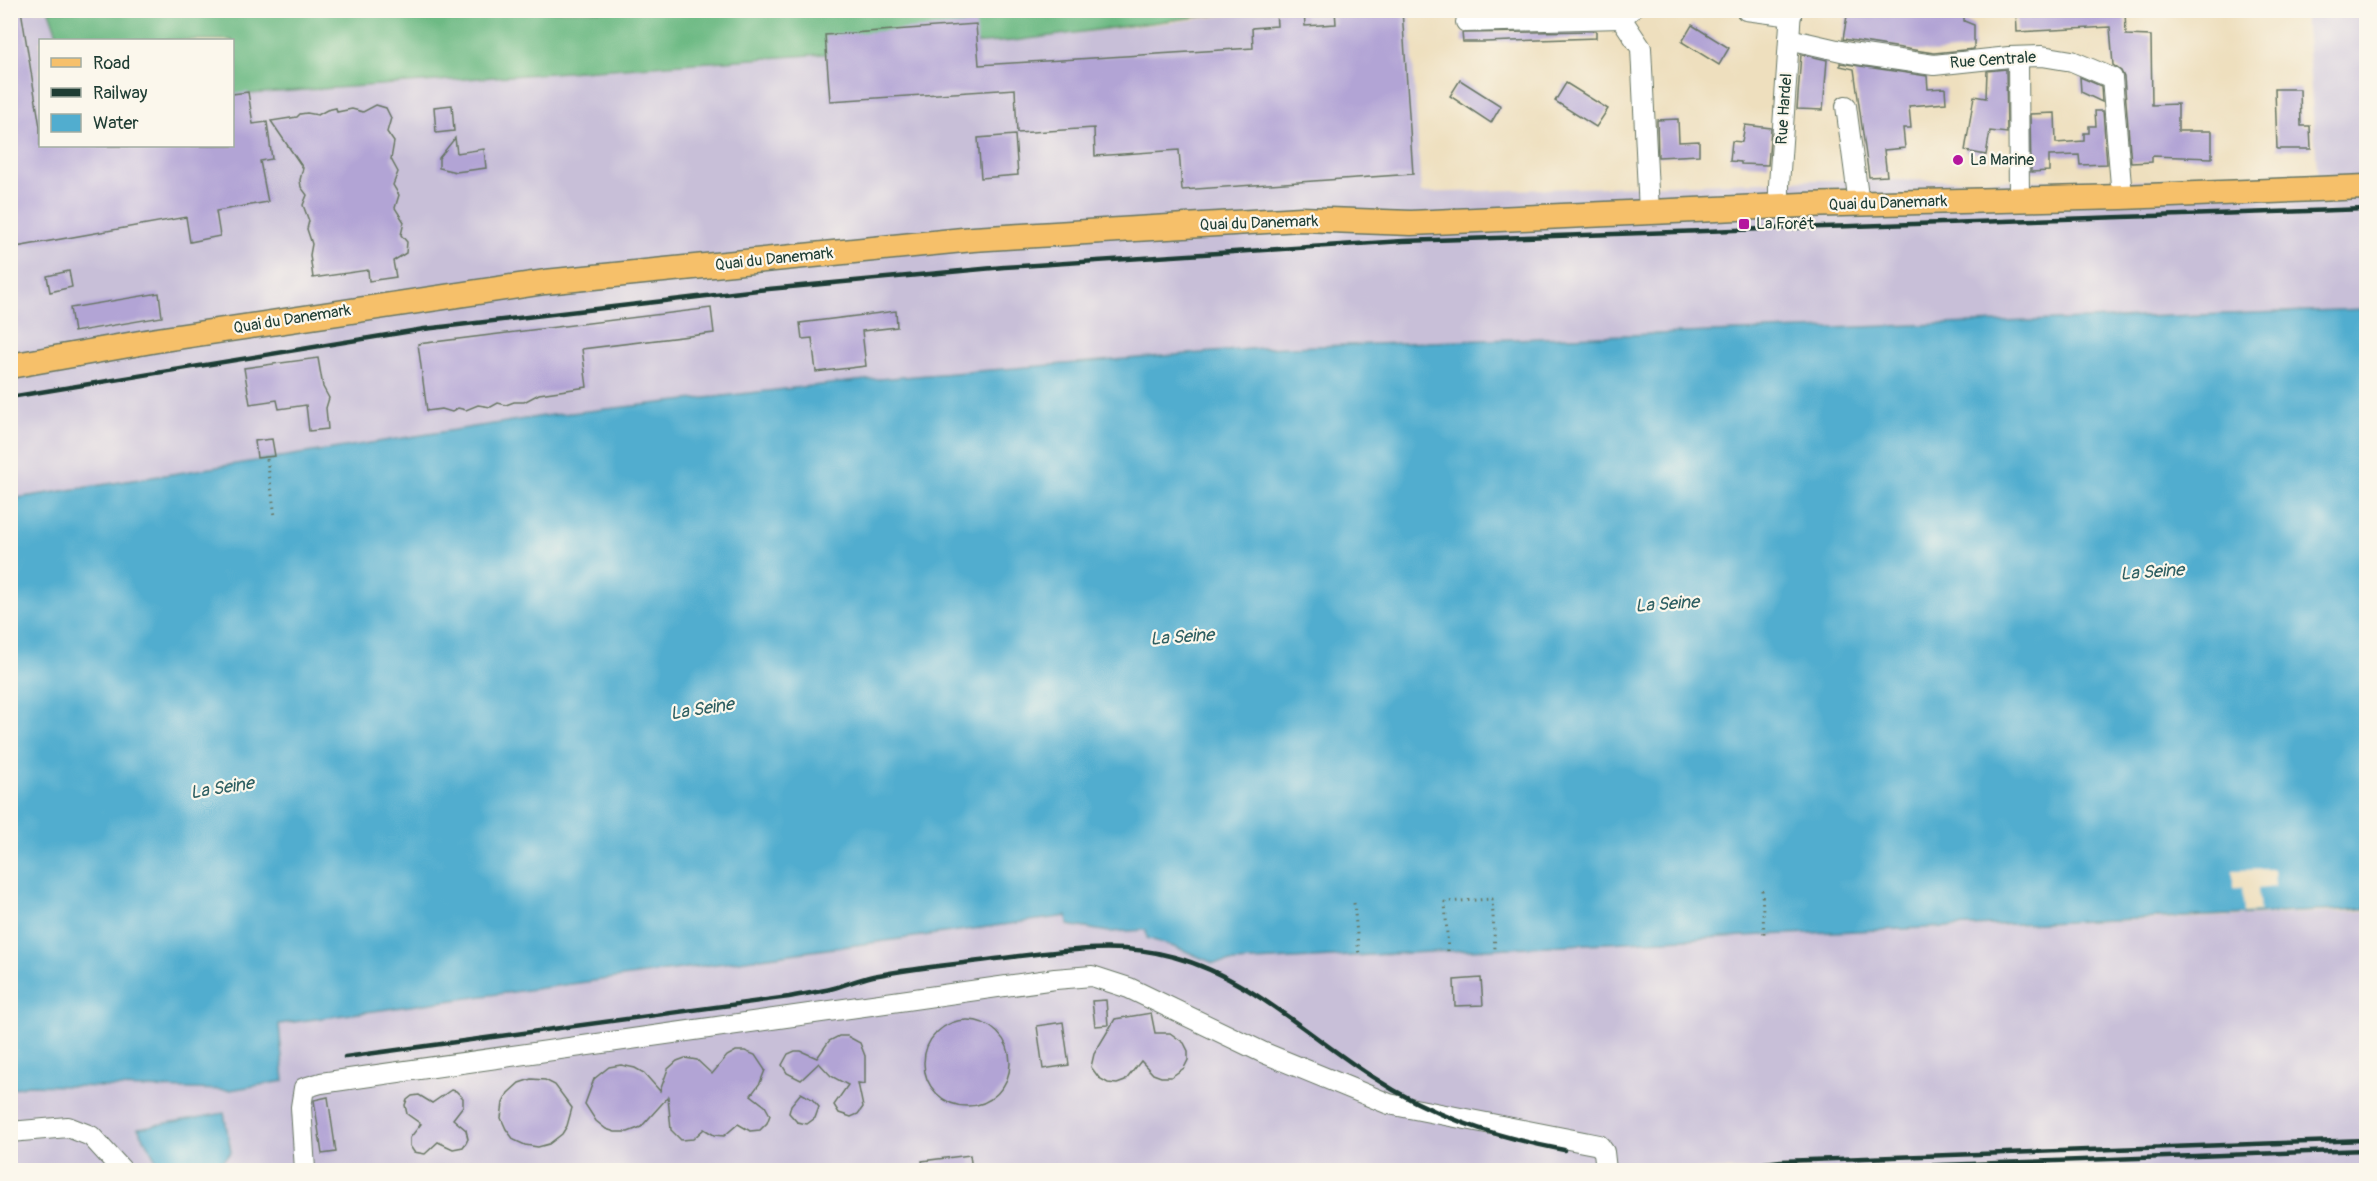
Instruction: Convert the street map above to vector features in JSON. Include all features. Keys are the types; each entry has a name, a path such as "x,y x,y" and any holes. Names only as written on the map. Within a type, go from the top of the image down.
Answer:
{"main road":[{"name":"Quai du Danemark","path":"10,366 157,340 545,282 973,239 1301,219 1411,223 2367,186"}],"street":[{"path":"1746,10 1791,13"},
{"path":"1466,22 1623,13 1641,48 1649,212"},
{"name":"Rue Hardel","path":"1779,207 1791,13"},
{"name":"Rue Centrale","path":"1789,39 1850,53 1934,65 2042,56 2072,60 2112,78 2122,197"},
{"path":"2018,57 2019,198"},
{"path":"1846,106 1859,204"},
{"path":"304,1170 301,1107 304,1088 321,1083 1055,979 1092,976 1130,988 1262,1052 1389,1104 1599,1145 1604,1152 1606,1170"},
{"path":"10,1132 68,1126 91,1136 122,1170"}],"path":[{"path":"267,459 275,516"},
{"path":"1762,890 1764,935"},
{"path":"1448,951 1444,902 1492,898 1495,949"},
{"path":"1354,903 1359,956"}],"shaded area":[{"path":"10,11 49,11 59,39 39,39 39,147 234,147 234,95 1013,41 1265,11 1410,11 1421,193 1817,180 2318,181 2305,11 2366,11 2366,339 11,572"},
{"path":"2366,911 2366,1170 11,1170 11,1089 28,1085 284,1081 278,1024 1067,916 1068,926 1109,932 1146,930 1214,963 1764,935"}],"green space":[{"path":"49,11 1242,11 1013,41 234,95 234,39 59,39"}],"water":[{"name":"La Seine","path":"2366,309 2366,909 1764,935 1213,963 1147,938 1146,930 1109,932 1068,925 1067,916 279,1024 284,1081 230,1090 28,1085 11,1089 11,499 544,416 866,380 1263,348"},
{"path":"224,1113 231,1152 213,1170 162,1170 138,1128"}],"pier":[{"path":"2274,869 2275,887 2258,889 2260,912 2244,913 2242,888 2233,889 2233,870"}],"building":[{"path":"10,10 21,10 39,121 39,147 234,147 234,94 248,92 253,124 267,122 272,159 260,161 268,202 216,211 220,236 190,242 186,217 10,248"},
{"path":"1276,10 1304,10 1305,26 1336,24 1335,10 1402,10 1413,174 1182,190 1179,150 1095,156 1094,128 1017,133 1015,89 830,101 825,35 976,24 979,65 1253,48 1252,28 1277,26"},
{"path":"1848,10 1960,10 1960,16 1964,16 1964,21 1974,25 1974,49 1934,53 1843,39"},
{"path":"2016,10 2032,10 2032,15 2061,14 2061,10 2125,10 2126,35 2151,36 2152,105 2178,104 2178,131 2212,131 2212,158 2152,156 2152,162 2131,163 2124,77 2121,71 2113,65 2110,27 2017,32"},
{"path":"1692,25 1729,48 1719,65 1682,42"},
{"path":"1596,31 1596,38 1485,42 1463,42 1462,33"},
{"path":"1801,54 1827,60 1823,110 1797,109"},
{"path":"1840,63 1927,76 1928,89 1945,88 1946,103 1909,106 1911,128 1903,128 1905,148 1884,150 1887,176 1869,177 1854,69 1840,66"},
{"path":"2006,69 2007,133 1990,131 1986,155 1965,151 1974,96 1986,98 1987,71"},
{"path":"2080,77 2101,86 2102,102 2081,92"},
{"path":"1460,80 1501,106 1491,123 1450,96"},
{"path":"1566,83 1608,109 1596,127 1555,101"},
{"path":"2275,89 2300,89 2301,126 2310,126 2311,149 2277,149"},
{"path":"376,105 386,108 391,118 387,132 394,142 391,159 398,172 393,185 399,195 395,208 404,222 401,235 407,242 406,253 393,261 396,277 369,281 368,270 313,278 310,255 312,244 307,229 309,221 303,205 307,195 301,187 300,180 303,168 271,121 307,113 318,115 336,108 337,112 352,109 363,112"},
{"path":"452,105 454,131 436,133 434,107"},
{"path":"2095,111 2103,111 2107,164 2080,165 2079,155 2049,156 2049,171 2031,172 2030,114 2055,113 2056,143 2084,141 2084,133 2089,133 2089,126 2096,126"},
{"path":"1678,119 1679,142 1699,141 1699,155 1658,157 1657,120"},
{"path":"1745,125 1771,128 1768,165 1741,164 1741,162 1730,161 1732,141 1742,142"},
{"path":"1015,135 1018,175 981,178 978,138"},
{"path":"455,138 457,153 484,149 486,168 456,172 439,168 439,158"},
{"path":"69,271 72,287 50,292 47,276"},
{"path":"159,293 162,317 74,332 70,308"},
{"path":"711,308 714,333 582,349 587,387 539,394 524,402 506,405 498,403 491,407 478,405 466,410 458,408 452,412 442,409 427,411 418,344"},
{"path":"896,311 897,327 862,331 866,366 816,372 812,338 802,339 800,323"},
{"path":"318,358 323,387 329,398 326,408 328,429 309,431 306,405 279,409 277,400 250,404 244,368"},
{"path":"272,439 275,456 257,458 255,441"},
{"path":"1481,978 1483,1005 1455,1006 1454,980"},
{"path":"1106,1000 1108,1025 1095,1026 1092,1001"},
{"path":"1151,1013 1155,1033 1170,1033 1184,1043 1188,1051 1188,1060 1184,1068 1171,1077 1161,1077 1153,1074 1141,1061 1125,1081 1117,1084 1108,1083 1099,1078 1091,1067 1094,1054 1115,1019"},
{"path":"959,1020 975,1020 998,1032 1007,1046 1010,1063 1007,1080 998,1094 975,1106 959,1106 943,1099 931,1087 924,1071 924,1055 931,1039 943,1027"},
{"path":"1063,1022 1069,1065 1043,1069 1037,1026"},
{"path":"839,1036 847,1036 860,1043 865,1056 865,1084 858,1083 863,1107 858,1114 851,1117 839,1113 834,1105 848,1085 831,1076 819,1063 801,1080 787,1073 782,1065 788,1054 795,1051 801,1051 817,1058 829,1041"},
{"path":"736,1051 745,1051 755,1055 765,1070 760,1083 751,1095 765,1106 770,1115 767,1123 760,1130 750,1131 738,1124 724,1136 714,1135 704,1129 693,1139 681,1140 671,1130 668,1097 641,1127 628,1132 615,1132 606,1129 596,1121 585,1104 594,1079 609,1067 621,1065 635,1068 644,1073 660,1091 668,1069 677,1061 685,1058 697,1060 712,1074 727,1056"},
{"path":"531,1079 545,1080 555,1085 572,1108 562,1134 549,1144 538,1147 514,1140 501,1118 503,1103 508,1093 519,1083"},
{"path":"451,1090 456,1091 463,1098 463,1106 453,1119 466,1130 468,1139 466,1143 463,1147 453,1149 438,1142 425,1154 414,1152 410,1146 410,1138 421,1124 407,1114 405,1105 407,1100 419,1095 432,1103"},
{"path":"801,1093 812,1099 819,1107 815,1118 807,1124 797,1122 789,1113 791,1105"},
{"path":"328,1097 336,1152 322,1154 314,1100"},
{"path":"970,1155 972,1170 923,1170 922,1161"}],"railway":[{"path":"10,397 424,329 758,290 1004,267 1403,241 2366,209"},
{"path":"345,1057 789,997 873,976 925,968 1073,950 1134,950 1174,957 1227,978 1277,1009 1371,1076 1440,1114 1512,1138 1564,1150"},
{"path":"1708,1170 1781,1161 2366,1140"},
{"path":"1799,1170 2366,1150"}],"place":[{"name":"La Marine","path":"1958,160"},
{"name":"La Forêt","path":"1744,224"}]}
